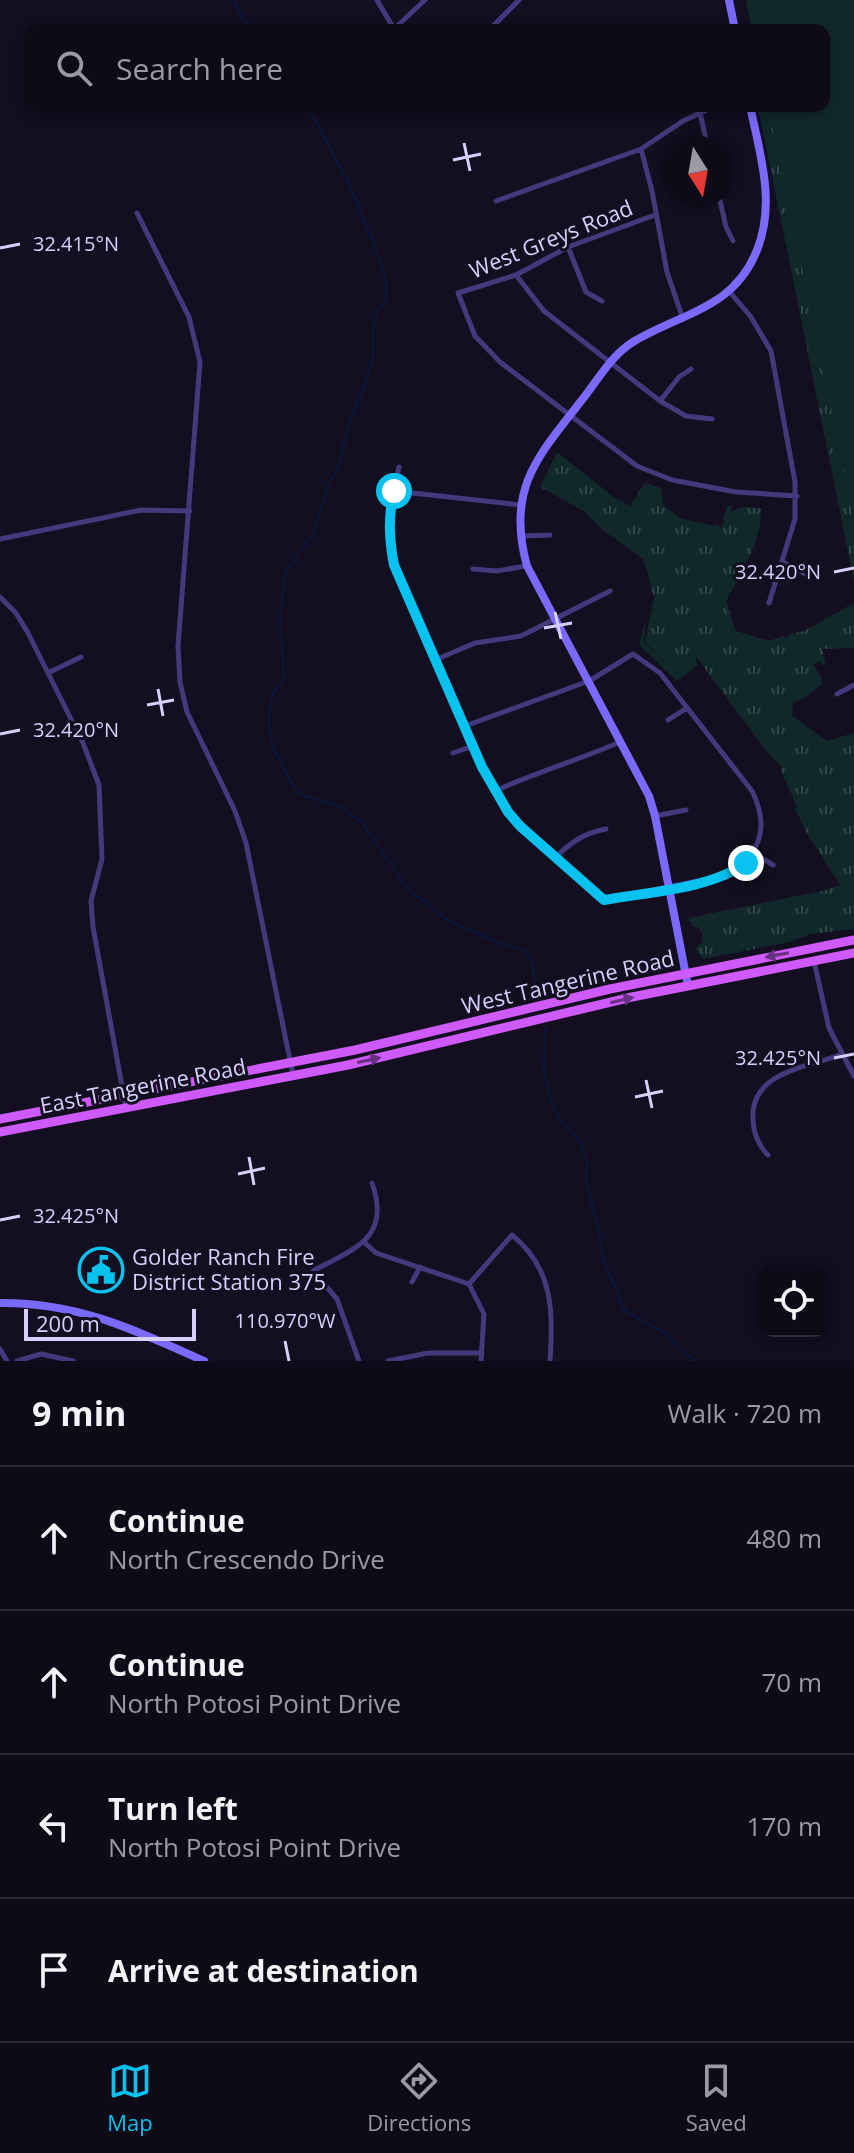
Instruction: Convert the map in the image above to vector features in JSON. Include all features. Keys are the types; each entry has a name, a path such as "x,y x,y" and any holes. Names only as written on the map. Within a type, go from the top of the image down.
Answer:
{"main road":[{"name":"West Tangerine Road","path":"290,1063 686,973 854,940"},
{"name":"West Tangerine Road","path":"293,1076 688,986 854,953"},
{"name":"East Tangerine Road","path":"0,1119 290,1063"},
{"name":"East Tangerine Road","path":"0,1132 293,1076"}],"street":[{"path":"377,0 391,24"},
{"path":"400,24 425,0"},
{"path":"495,24 519,0"},
{"path":"729,0 734,24"},
{"path":"688,986 655,816 641,777 527,566 521,536 521,505 534,464 610,363 635,341 702,310 729,291 756,254 767,211 765,180 751,112"},
{"path":"496,201 641,149 700,113 705,136"},
{"path":"641,149 667,272 683,319"},
{"path":"722,208 733,241"},
{"path":"137,213 189,317 199,352 200,385 178,646 180,682 192,724 244,837 293,1076"},
{"name":"West Greys Road","path":"570,415 500,362 475,336 458,293 516,275 568,247 655,215"},
{"path":"568,247 586,292 602,301"},
{"path":"516,275 544,311 660,401 686,416 712,419"},
{"path":"729,291 751,317 771,351 797,496 795,519 769,603"},
{"path":"660,401 679,377 691,369"},
{"path":"570,415 637,466 672,480 736,492 797,496"},
{"path":"399,467 390,511 389,538 394,565 473,746 495,791 520,826 604,900 722,876 746,863 753,853 761,831 758,802 752,791 660,673 633,654 589,681 465,726"},
{"path":"394,491 521,505"},
{"path":"0,539 141,510 190,511"},
{"path":"521,536 550,535"},
{"path":"783,562 809,576"},
{"path":"473,569 497,571 527,566"},
{"path":"435,660 475,643 521,636 556,621 610,591"},
{"path":"0,597 20,619 83,743 99,785 102,859 91,901 93,927 126,1108"},
{"path":"48,673 81,657"},
{"path":"837,694 854,685"},
{"path":"668,720 687,708"},
{"path":"495,791 538,772 588,757 622,741"},
{"path":"453,753 473,746"},
{"path":"655,816 686,810"},
{"path":"555,858 582,835 606,829"},
{"path":"753,853 773,865"},
{"path":"812,949 826,1015 854,1076"},
{"path":"768,1155 757,1141 753,1125 754,1106 762,1089 779,1075 842,1054"},
{"path":"359,1361 337,1299 313,1271 365,1243 376,1222 378,1198 372,1183"},
{"path":"469,1284 512,1235 528,1248 542,1271 550,1297 550,1361"},
{"path":"365,1243 376,1253 469,1284 484,1314 481,1361"},
{"path":"412,1282 420,1267"},
{"path":"0,1303 47,1306 98,1316 204,1361"},
{"path":"0,1349 7,1361"},
{"path":"388,1361 428,1353 482,1353"},
{"path":"17,1361 41,1354 73,1361"}],"green space":[{"path":"746,0 854,0 854,517 769,112 830,112 830,24 751,24"},
{"path":"759,112 782,112 854,397 854,582"},
{"path":"557,452 615,498 630,506 645,483 661,488 663,505 680,518 713,526 717,524 721,528 728,505 732,506 730,512 743,507 761,508 754,545 726,601 736,631 769,641 783,636 787,638 854,603 854,648 822,649 826,663 813,664 822,684 804,698 793,702 792,716 827,741 854,733 854,929 811,934 789,942 703,959 695,949 702,942 702,932 698,927 693,927 688,918 840,885 806,832 782,767 767,752 697,658 698,665 677,681 639,645 646,619 644,643 657,654 645,642 654,598 644,560 603,530 584,511 540,487"}],"waterway":[{"path":"233,0 250,24"},
{"path":"309,112 347,180 373,241 386,280 386,300 378,310 373,330 373,356 365,385 351,419 337,469 327,487 314,533 285,573 280,618 284,680 273,693 269,712 273,748 301,795 342,807 363,824 408,889 446,919 498,943 524,950 532,961 536,993"},
{"path":"545,1029 544,1072 553,1108 579,1139 587,1161 586,1182 603,1258 625,1311 660,1330 695,1361"}],"place":[{"name":"Golder Ranch Fire District Station 375","path":"101,1270"}],"route":[{"path":"394,491 389,538 394,565 482,767 508,812 520,826 604,900 703,881 722,876 746,863"}]}
